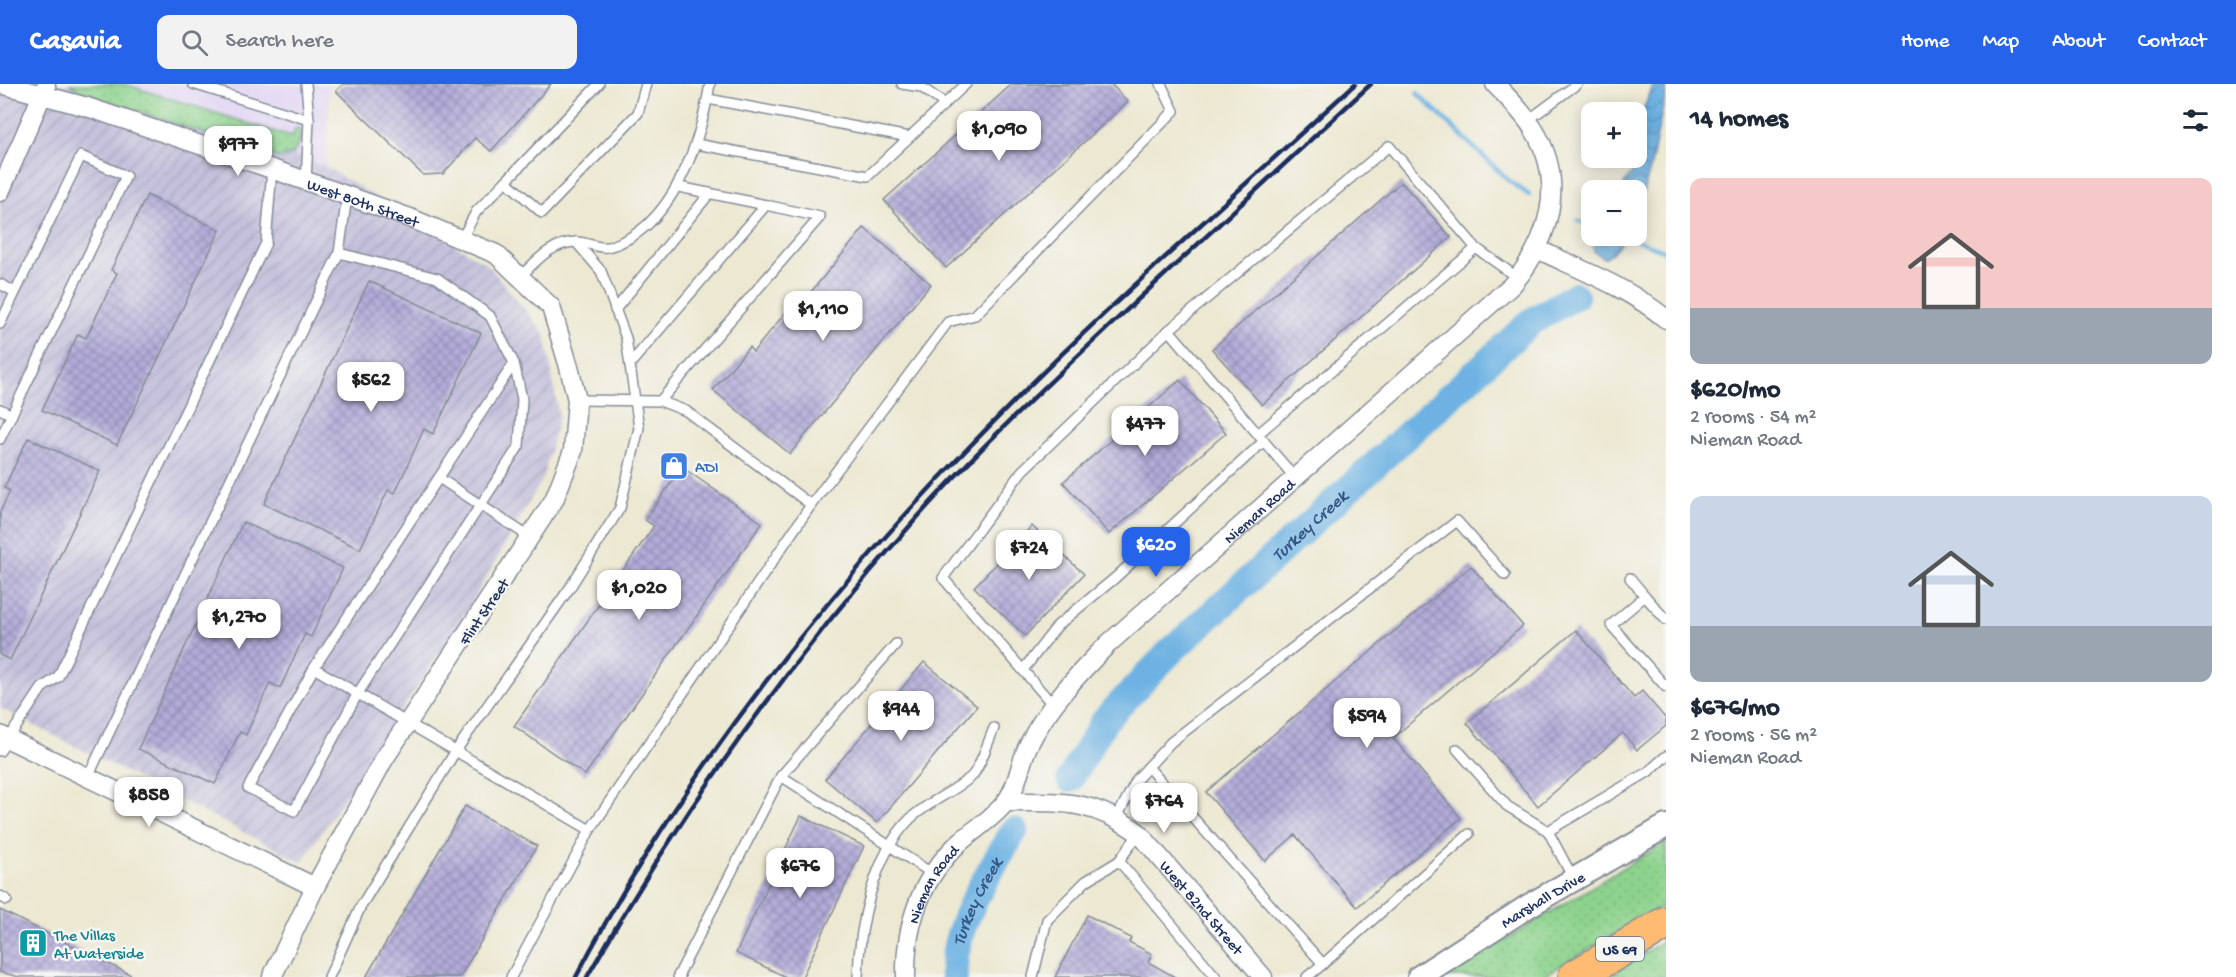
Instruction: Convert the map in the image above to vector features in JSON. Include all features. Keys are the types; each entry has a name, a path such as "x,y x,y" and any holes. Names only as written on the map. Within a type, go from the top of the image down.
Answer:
{"highway":[{"name":"US 69","path":"1575,977 1666,923"}],"street":[{"name":"West 80th Street","path":"1,84 44,89 347,196 483,249"},
{"name":"Nieman Road","path":"906,977 905,953 910,923 921,894 933,874 958,844 1006,802 1029,744 1053,705 1079,673 1108,644 1296,479 1518,278 1537,249 1550,217 1551,188 1545,154 1527,121 1495,84"},
{"path":"0,192 44,89"},
{"name":"Flint Street","path":"272,977 315,887 384,759 531,538 554,500 573,451 577,399 551,307 496,254 483,249"},
{"path":"1537,249 1584,271 1654,309 1666,319"},
{"path":"3,742 87,779 315,887"},
{"name":"West 82nd Street","path":"1006,802 1082,805 1117,817 1139,833 1263,977"},
{"name":"Marshall Drive","path":"1419,977 1469,943 1666,826"}],"lane":[{"path":"194,84 309,120"},
{"path":"306,84 309,120 306,182"},
{"path":"461,240 476,212 598,84"},
{"path":"506,181 542,213 638,113 646,84"},
{"path":"520,277 544,252 576,242 606,248 638,234 679,187 696,144 710,84"},
{"path":"903,84 921,87 945,104"},
{"path":"696,144 868,176 966,84"},
{"path":"511,977 590,831 811,505 948,322 975,315 1174,111 1161,84"},
{"path":"1527,121 1577,84"},
{"path":"708,99 909,137"},
{"path":"1053,705 943,578 1022,471 1169,330 1389,146 1476,249 1518,278"},
{"path":"0,324 81,156 126,176 0,439"},
{"path":"3,742 42,688 58,677 266,243 272,169"},
{"path":"660,400 820,217 679,187"},
{"path":"615,310 710,193"},
{"path":"87,779 339,254 347,196"},
{"path":"630,364 766,205"},
{"path":"329,977 361,906 455,752 569,588 620,508 639,428 626,338 601,271 576,242"},
{"path":"1023,670 1058,625 1115,578 1261,438 1476,249"},
{"path":"339,254 437,278 490,316 514,363 522,399 519,446 478,505 357,693 294,811 248,788 314,668 514,363"},
{"path":"0,284 15,292"},
{"path":"1169,330 1296,479"},
{"path":"577,399 660,400 686,411 811,505"},
{"path":"0,409 12,415"},
{"path":"439,478 531,538"},
{"path":"1117,817 1137,779 1171,742 1457,520 1505,575"},
{"path":"1630,579 1666,620"},
{"path":"1645,596 1611,625 1666,687"},
{"path":"680,977 678,976 781,776 896,644"},
{"path":"314,668 590,831"},
{"path":"858,977 858,941 874,884 890,846 910,819 972,776 994,728"},
{"path":"1456,748 1507,807 1548,831 1574,879"},
{"path":"1548,831 1648,772 1666,756"},
{"path":"1148,767 1323,964"},
{"path":"781,776 933,874"},
{"path":"1033,977 1047,920 1086,881 1119,861 1139,833"},
{"path":"1307,977 1470,834"},
{"path":"1119,861 1216,977"}],"shaded area":[{"path":"0,84 91,84 326,167 488,265 545,334 559,416 543,478 465,614 302,862 0,708"},
{"path":"91,84 330,84 326,167"}],"green space":[{"path":"70,84 124,84 292,137 295,129 298,128 300,141 293,154 279,158 81,92"},
{"path":"1666,842 1666,904 1542,977 1444,977"},
{"path":"1666,939 1666,977 1608,977"}],"water":[{"path":"1654,84 1666,84 1647,180 1627,180 1634,168 1647,168 1646,102"},
{"path":"1593,246 1618,246 1604,258 1594,251"}],"building":[{"path":"343,84 551,84 491,151 475,138 443,174 423,175 336,91"},
{"path":"1012,84 1111,84 1128,102 946,268 884,200"},
{"path":"1401,182 1451,237 1262,405 1212,349"},
{"path":"147,195 220,230 117,445 42,410 78,334 86,338 117,273 111,270"},
{"path":"864,228 931,284 790,454 713,390 749,347 753,352 795,301 800,305"},
{"path":"369,281 481,333 433,434 424,429 395,493 388,490 360,549 264,504"},
{"path":"1180,380 1226,433 1109,534 1063,482"},
{"path":"28,438 100,471 10,660 0,655 0,512 10,491 4,488"},
{"path":"682,467 762,523 585,775 514,726 654,526 645,520"},
{"path":"243,522 343,568 311,637 305,634 280,688 270,683 246,735 240,732 215,784 138,749"},
{"path":"1032,526 1084,574 1025,636 974,587"},
{"path":"1471,566 1523,626 1393,738 1461,818 1357,907 1295,835 1265,861 1206,792"},
{"path":"1576,630 1634,698 1642,691 1666,719 1666,726 1637,750 1623,733 1538,806 1467,723"},
{"path":"924,662 977,706 877,823 825,779"},
{"path":"465,806 537,846 460,977 366,977"},
{"path":"801,816 864,846 802,977 786,977 736,953"},
{"name":"The Villas At Waterside","path":"0,910 135,977 19,977 0,972"},
{"path":"1087,915 1131,938 1129,942 1152,954 1148,962 1175,977 1055,977"}],"waterway":[{"path":"1417,93 1508,180 1529,195"},
{"path":"1647,244 1666,251"},
{"name":"Turkey Creek","path":"1070,779 1105,720 1169,653 1532,321 1575,296"},
{"name":"Turkey Creek","path":"954,977 955,958 965,920 1014,831"}],"railway":[{"path":"576,977 616,905 705,764 754,697 859,567 971,445 1064,352 1355,84"},
{"path":"587,977 660,856 739,740 824,627 915,520 970,461 1057,375 1371,84"}],"place":[{"name":"ADI","path":"674,466"},
{"name":"The Villas At Waterside","path":"33,943"}]}
